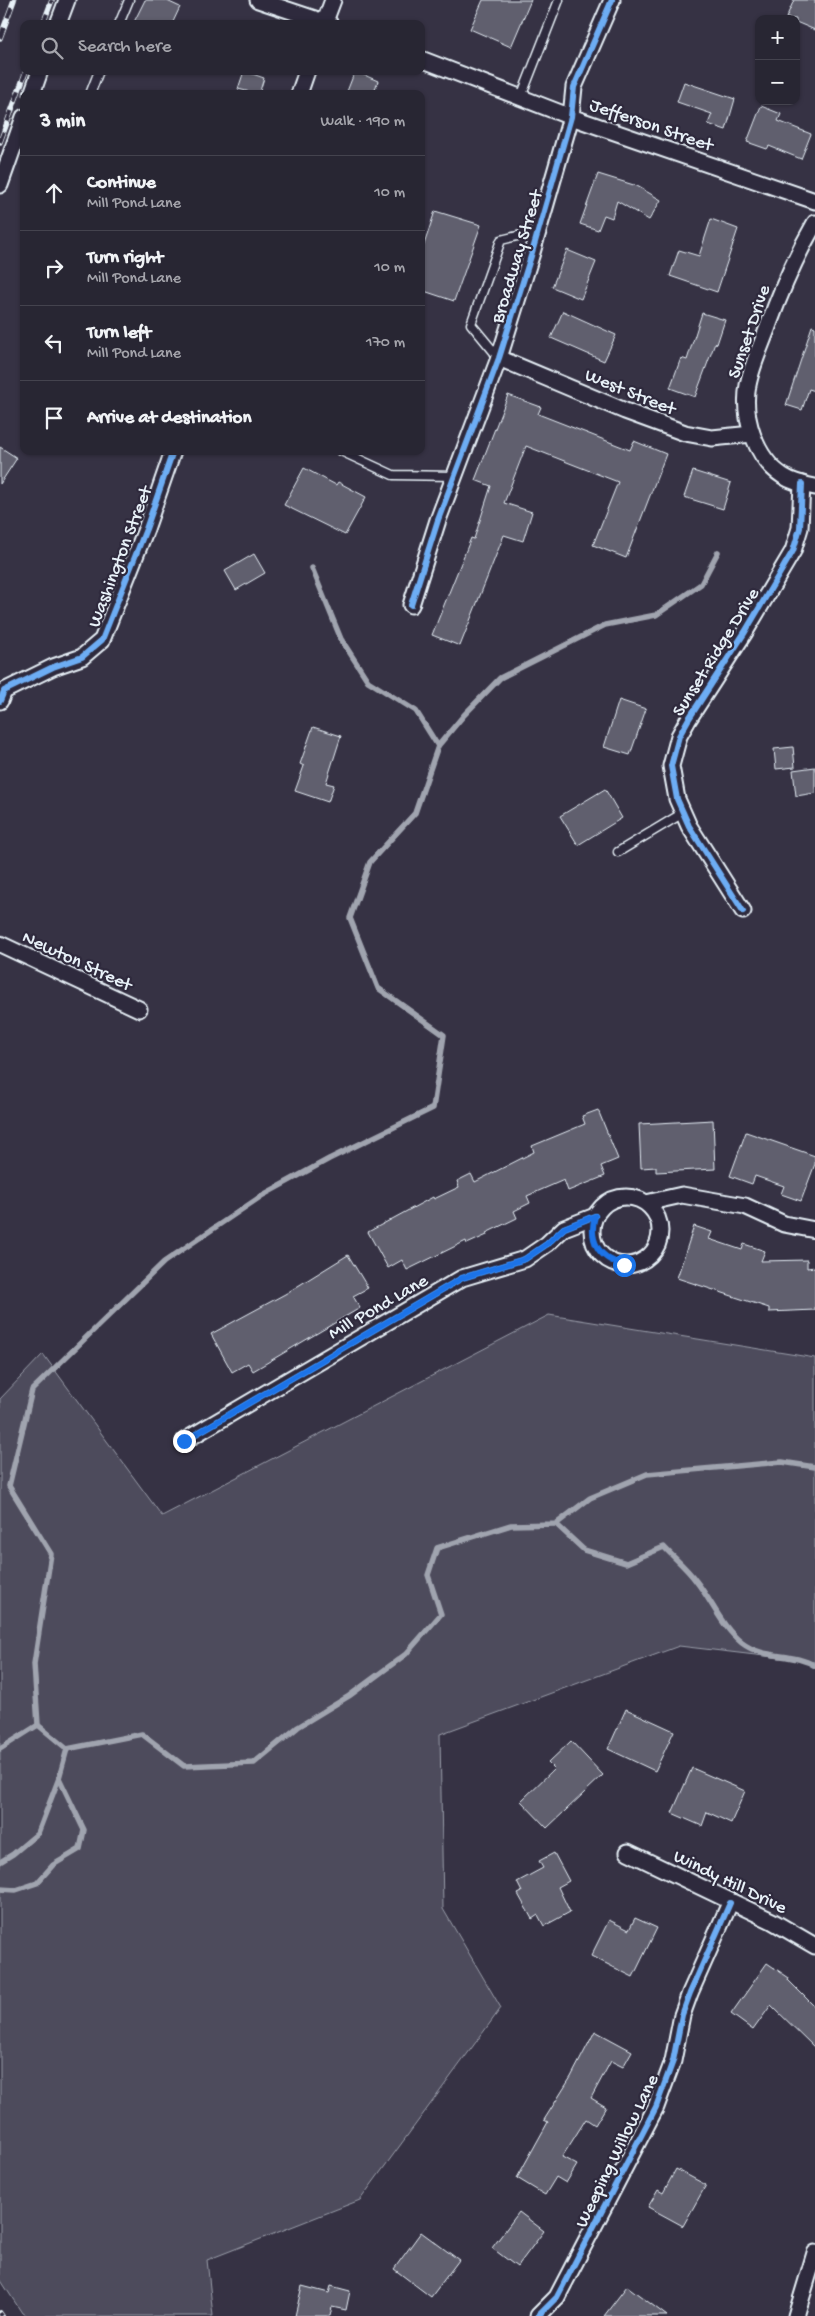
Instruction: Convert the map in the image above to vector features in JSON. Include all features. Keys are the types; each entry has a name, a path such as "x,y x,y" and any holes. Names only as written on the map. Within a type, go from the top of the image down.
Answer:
{"street":[{"path":"60,20 67,0"},
{"path":"258,0 317,20"},
{"path":"327,20 333,0"},
{"name":"Broadway Street","path":"410,605 438,520 499,358 571,116 574,87 612,0"},
{"name":"Jefferson Street","path":"425,61 571,116 815,201"},
{"path":"33,90 39,75"},
{"path":"300,90 306,75"},
{"path":"0,185 20,128"},
{"name":"Sunset Drive","path":"808,486 783,477 764,458 752,434 746,411 746,398 752,370 788,272 815,224"},
{"name":"West Street","path":"499,358 625,411 685,433 712,438 752,434"},
{"name":"Washington Street","path":"0,701 4,691 53,667 82,657 102,640 146,529 172,455"},
{"name":"Sunset Ridge Drive","path":"742,911 703,850 683,813 672,783 671,766 679,736 788,561 800,528 808,486"},
{"name":"Newton Street","path":"0,944 139,1009"},
{"name":"Mill Pond Lane","path":"184,1441 462,1278 525,1259 547,1244 564,1228 595,1216 608,1202 618,1198 627,1197 646,1203 682,1195 745,1206 784,1224 815,1230"},
{"path":"595,1216 592,1227 593,1238 597,1248 613,1262 624,1265 635,1264 653,1252 660,1232 656,1216 646,1203"},
{"name":"Windy Hill Drive","path":"628,1852 730,1903 772,1921 815,1946"},
{"name":"Weeping Willow Lane","path":"538,2316 557,2296 656,2107 673,2061 682,2015 730,1903"},
{"path":"796,2316 815,2253"}],"lane":[{"path":"121,20 129,0"},
{"path":"521,97 559,0"},
{"path":"92,90 97,75"},
{"path":"499,358 471,324 500,240 538,231"},
{"path":"350,455 392,475 455,476"},
{"path":"618,852 683,813"}],"shaded area":[{"path":"549,1315 815,1358 815,1662 679,1646 440,1734 443,1909 501,2008 360,2200 207,2260 213,2316 27,2316 22,2313 0,2279 0,1399 43,1354 162,1516"}],"building":[{"path":"145,0 165,0 180,7 174,20 135,20"},
{"path":"483,0 531,0 511,47 470,29"},
{"path":"794,0 815,0 815,30 800,24 800,15 787,15"},
{"path":"243,75 255,75 264,78 260,90 238,89"},
{"path":"353,75 364,75 378,81 375,90 348,90"},
{"path":"684,82 735,99 726,130 708,124 712,114 677,102"},
{"path":"761,106 781,114 778,121 811,134 801,159 769,146 767,149 747,142"},
{"path":"598,174 637,186 661,200 649,220 617,201 612,218 604,215 598,230 580,224"},
{"path":"435,211 481,225 454,301 425,291 425,242"},
{"path":"711,219 738,229 717,292 670,276 679,250 699,256"},
{"path":"567,250 596,262 581,299 552,287"},
{"path":"563,311 616,335 604,361 551,338"},
{"path":"702,313 725,320 695,397 670,388 681,358 687,360"},
{"path":"812,326 815,327 815,391 809,389 802,410 786,405"},
{"path":"508,395 541,407 538,414 630,450 634,441 666,454 626,558 593,545 618,482 526,446 504,503 532,512 523,541 504,535 460,646 432,635 471,538 474,539 491,486 475,480"},
{"path":"0,447 17,458 0,484"},
{"path":"304,468 336,485 338,482 366,497 345,535 284,505"},
{"path":"693,471 731,483 723,509 684,497"},
{"path":"254,554 265,573 236,590 225,571"},
{"path":"619,700 646,709 630,755 604,747"},
{"path":"313,727 341,736 326,783 334,785 328,802 295,791 304,766 300,764"},
{"path":"793,747 795,767 776,769 774,749"},
{"path":"815,767 815,793 796,796 793,770"},
{"path":"605,789 622,818 578,845 560,816"},
{"path":"598,1110 618,1159 601,1166 605,1176 568,1191 564,1180 527,1196 530,1203 514,1211 517,1218 486,1233 487,1235 467,1244 466,1241 407,1270 402,1260 388,1268 368,1232 433,1197 434,1199 459,1187 457,1181 471,1174 475,1182 534,1152 532,1146 585,1124 582,1116"},
{"path":"713,1120 715,1169 656,1172 656,1167 641,1168 639,1124"},
{"path":"746,1132 815,1156 815,1164 801,1201 781,1194 784,1186 755,1176 752,1184 730,1176"},
{"path":"694,1226 712,1232 709,1239 742,1250 744,1244 765,1251 761,1261 807,1260 807,1268 815,1267 815,1310 769,1312 769,1308 677,1278"},
{"path":"348,1255 368,1288 353,1296 360,1308 253,1371 248,1363 232,1372 211,1334 285,1294"},
{"path":"626,1709 674,1731 655,1771 608,1749"},
{"path":"571,1741 603,1775 547,1828 521,1801 554,1769 548,1763"},
{"path":"692,1768 745,1791 731,1823 707,1812 702,1826 672,1813"},
{"path":"554,1853 569,1881 558,1887 570,1912 544,1926 538,1915 532,1919 518,1894 522,1892 517,1882 543,1868 539,1861"},
{"path":"635,1918 657,1928 633,1977 591,1956 609,1920 629,1930"},
{"path":"767,1963 789,1978 788,1980 815,2007 815,2048 771,2005 753,2030 731,2014"},
{"path":"595,2031 632,2051 623,2067 611,2061 591,2098 606,2107 595,2125 586,2119 562,2157 577,2165 566,2183 556,2177 545,2195 517,2178 548,2122 544,2120 571,2077"},
{"path":"676,2169 706,2185 683,2226 648,2207 658,2190 663,2193"},
{"path":"519,2212 544,2231 517,2267 492,2248"},
{"path":"421,2232 459,2260 431,2297 394,2269"},
{"path":"302,2286 329,2293 331,2286 350,2291 346,2310 332,2307 330,2316 295,2316"},
{"path":"627,2286 667,2316 604,2316"}],"waterway":[{"path":"438,746 464,715 500,678 605,625 656,615 701,584 718,552"},
{"path":"38,1725 34,1664 51,1554 9,1486 32,1390 164,1262 263,1195 329,1159 433,1108 444,1035 378,988 350,918 370,862 415,813 438,746 416,711 368,681 341,639 312,568"},
{"path":"0,1749 38,1725 67,1749 142,1734 184,1766 254,1763 298,1727 349,1696 406,1654 441,1614 428,1575 437,1548 511,1525 556,1524 590,1498 647,1474 782,1462 815,1467"},
{"path":"556,1524 584,1550 626,1563 664,1547 685,1567 702,1589 722,1621 742,1643 760,1652 797,1659 815,1666"},
{"path":"0,1889 16,1890 37,1883 53,1865 80,1849 84,1830 59,1778 67,1749"},
{"path":"0,1862 13,1854 38,1833 59,1778"}],"railway":[{"path":"0,38 14,0"},
{"path":"44,20 52,0"},
{"path":"0,142 25,75"}],"cycle path":[{"path":"411,605 438,520 499,358 571,117 574,87 612,0"},
{"path":"0,701 4,691 53,667 82,657 102,640 146,529 172,455"},
{"path":"743,911 689,826 677,799 671,766 679,736 688,720 745,632 793,551 800,528 802,484"},
{"path":"184,1441 462,1278 525,1259 547,1244 564,1228 595,1216"},
{"path":"538,2316 557,2297 656,2107 673,2061 682,2015 730,1903"}],"route":[{"path":"184,1441 462,1278 525,1259 547,1244 564,1228 595,1216 592,1227 593,1238 597,1248 613,1262 624,1265"}]}
